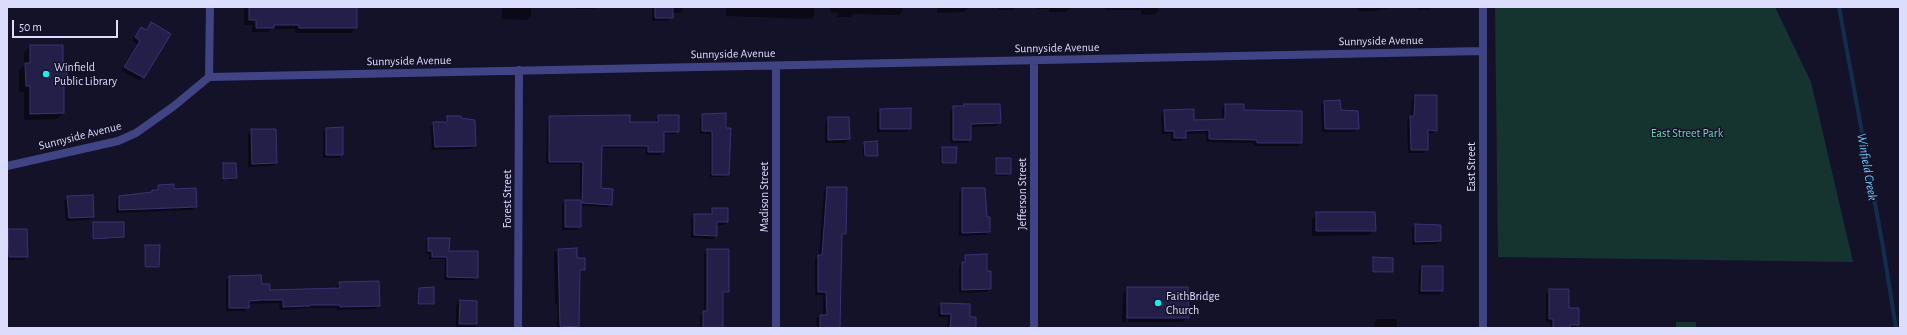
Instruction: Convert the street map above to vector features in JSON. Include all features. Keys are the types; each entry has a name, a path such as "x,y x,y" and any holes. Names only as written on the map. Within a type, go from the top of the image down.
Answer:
{"street":[{"path":"209,77 210,7"},
{"name":"East Street","path":"1483,7 1483,328"},
{"name":"Sunnyside Avenue","path":"7,166 118,141 136,133 168,110 209,77 1483,51"},
{"name":"Jefferson Street","path":"1034,60 1034,328"},
{"name":"Madison Street","path":"776,66 776,328"},
{"name":"Forest Street","path":"518,328 519,70"}],"green space":[{"name":"East Street Park","path":"1495,7 1775,7 1811,82 1853,262 1498,257"},
{"path":"1676,322 1696,322 1696,328 1676,328"}],"building":[{"path":"249,7 357,7 357,28 299,28 299,25 274,25 274,28 256,28 256,20 249,20"},
{"path":"655,7 673,7 673,18 655,18"},
{"path":"151,22 171,34 144,78 124,67 140,41 135,37 141,27 147,30"},
{"name":"Winfield Public Library","path":"30,45 63,45 63,63 67,63 67,85 64,85 64,113 30,114 30,86 26,86 25,63 30,63"},
{"path":"1415,95 1437,95 1437,131 1428,130 1428,150 1411,150 1410,116 1414,116"},
{"path":"1340,100 1341,110 1358,111 1359,129 1325,129 1324,101"},
{"path":"964,104 1000,104 1001,123 971,124 971,140 953,140 953,106 964,106"},
{"path":"1225,104 1244,104 1244,110 1302,111 1302,143 1257,143 1257,140 1209,139 1209,130 1186,131 1186,138 1174,138 1174,131 1165,131 1164,110 1194,109 1194,120 1225,119"},
{"path":"911,108 911,129 880,129 880,109"},
{"path":"726,113 726,128 731,128 729,175 712,175 712,131 702,131 702,114"},
{"path":"630,115 630,122 658,122 658,115 679,115 679,132 664,132 664,152 648,152 648,146 602,146 601,188 613,189 612,205 582,203 583,162 549,162 549,116"},
{"path":"447,116 461,116 461,118 475,120 476,146 435,147 433,122 447,122"},
{"path":"828,117 849,117 850,139 828,140"},
{"path":"343,127 343,155 326,155 326,128"},
{"path":"251,129 276,129 277,163 252,164"},
{"path":"877,141 878,156 865,156 864,142"},
{"path":"942,147 957,147 956,163 942,163"},
{"path":"996,158 1011,158 1011,174 996,174"},
{"path":"223,163 236,163 237,178 223,179"},
{"path":"174,184 174,189 196,188 197,207 119,210 119,196 152,192 152,190 158,190 158,185"},
{"path":"827,187 847,187 846,234 842,234 840,328 820,328 820,315 827,315 826,292 818,292 818,255 822,255"},
{"path":"962,188 985,188 987,217 990,217 990,232 962,233"},
{"path":"93,195 94,217 69,218 67,196"},
{"path":"565,200 581,200 581,227 565,227"},
{"path":"712,208 728,208 728,222 717,222 717,236 694,235 694,214 712,214"},
{"path":"1316,212 1375,212 1376,231 1316,231"},
{"path":"93,222 124,222 124,237 93,239"},
{"path":"1415,224 1441,225 1441,241 1415,242"},
{"path":"8,229 27,229 28,257 9,257"},
{"path":"428,238 450,238 449,251 478,251 478,278 447,277 447,257 432,257 432,251 428,251"},
{"path":"145,245 160,245 159,267 145,267"},
{"path":"577,248 577,258 585,258 585,270 580,270 579,327 560,326 558,249"},
{"path":"707,249 729,249 729,292 723,292 723,328 703,328 703,311 707,311"},
{"path":"987,254 987,271 991,271 991,289 962,290 962,262 965,262 965,255"},
{"path":"1373,257 1393,258 1393,272 1373,272"},
{"path":"1422,266 1443,266 1443,291 1421,291"},
{"path":"261,275 262,284 270,284 270,290 340,288 339,282 379,281 380,306 340,307 340,305 310,305 283,307 283,300 262,300 249,301 249,308 229,308 229,276"},
{"path":"434,287 434,304 418,304 419,288"},
{"name":"FaithBridge Church","path":"1127,287 1188,287 1189,318 1127,318"},
{"path":"1549,289 1569,289 1569,308 1579,308 1579,325 1570,325 1570,328 1553,328 1553,319 1549,319"},
{"path":"460,300 477,301 477,324 459,324"},
{"path":"941,303 970,304 970,317 976,317 976,328 950,328 951,314 941,314"}],"waterway":[{"name":"Winfield Creek","path":"1839,7 1883,247 1896,328"}],"place":[{"name":"Winfield Public Library","path":"46,74"},
{"name":"FaithBridge Church","path":"1158,303"}]}
